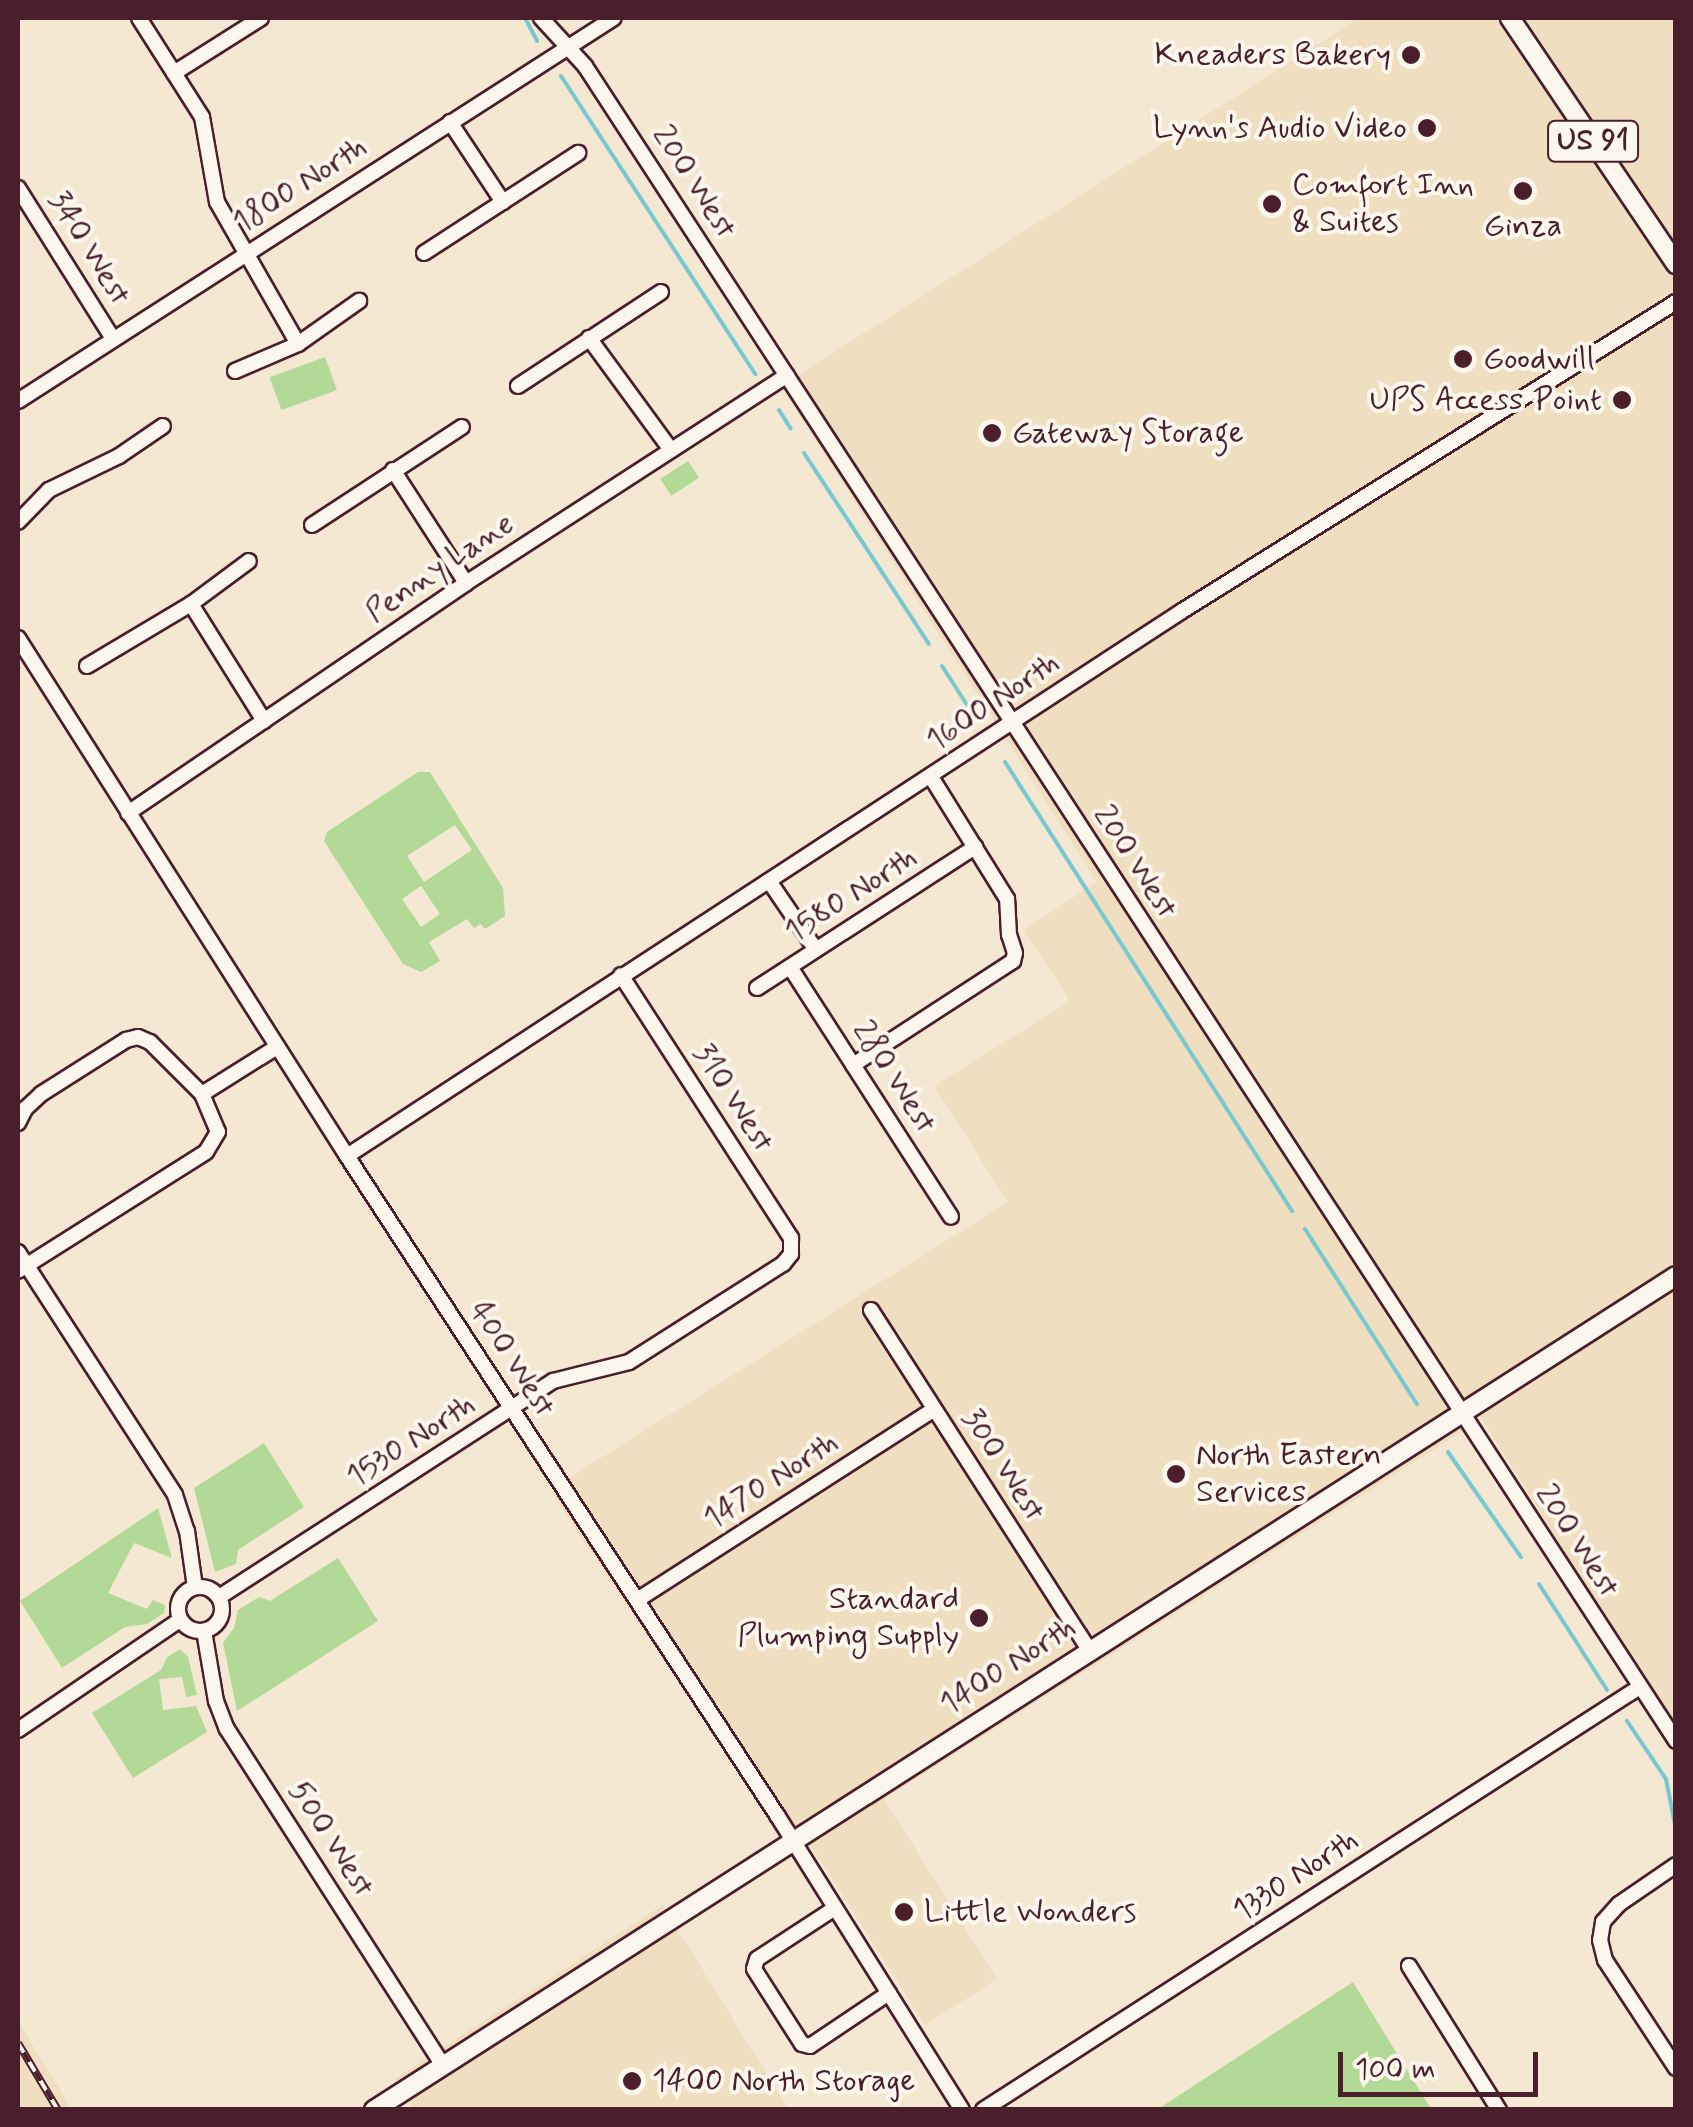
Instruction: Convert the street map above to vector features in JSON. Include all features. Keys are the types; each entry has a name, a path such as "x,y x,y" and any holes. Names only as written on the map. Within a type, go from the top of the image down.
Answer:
{"main road":[{"name":"US 91","path":"1510,18 1676,264"},
{"name":"1400 North","path":"374,2110 1460,1410 1676,1276"}],"street":[{"path":"138,18 202,118 217,202 298,344"},
{"path":"174,73 261,18"},
{"name":"200 West","path":"541,18 568,45 786,375 1676,1742"},
{"name":"1800 North","path":"18,400 614,18"},
{"path":"450,122 503,202"},
{"path":"424,253 578,153"},
{"name":"340 West","path":"18,188 113,338"},
{"path":"518,386 660,292"},
{"path":"235,371 298,344 359,301"},
{"name":"1600 North","path":"347,1156 1010,722 1676,302"},
{"path":"589,338 671,450"},
{"name":"Penny Lane","path":"128,813 466,583 786,375"},
{"path":"18,522 49,490 118,456 163,426"},
{"path":"312,525 462,427"},
{"path":"393,470 466,583"},
{"path":"87,666 190,604 248,562"},
{"path":"190,604 264,721"},
{"name":"400 West","path":"18,638 347,1156 793,1840 962,2110"},
{"path":"853,1064 1013,961 1011,908 931,776"},
{"name":"1580 North","path":"757,988 975,847"},
{"path":"769,881 816,950"},
{"name":"280 West","path":"790,967 951,1217"},
{"name":"310 West","path":"620,975 792,1238 791,1254"},
{"path":"18,1123 24,1109 42,1094 126,1040 138,1037 150,1042 202,1094 218,1132 206,1152 22,1269"},
{"path":"202,1094 277,1047"},
{"path":"18,1252 22,1269 175,1495 187,1531 195,1587"},
{"name":"1530 North","path":"219,1598 554,1381 628,1362 783,1264 791,1254"},
{"name":"300 West","path":"871,1310 1090,1649"},
{"name":"1470 North","path":"637,1600 934,1408"},
{"path":"195,1587 209,1588 219,1598 220,1618 204,1631 190,1629 180,1620 179,1600 195,1587"},
{"path":"18,1730 180,1620"},
{"name":"500 West","path":"204,1631 216,1700 227,1728 443,2065"},
{"name":"1330 North","path":"984,2110 1638,1688"},
{"path":"1676,1866 1618,1904 1604,1922 1600,1940 1605,1960 1676,2068"},
{"path":"835,1908 756,1959 754,1969 763,1984 802,2044 810,2046 889,1993"},
{"path":"1409,1966 1499,2110"}],"shaded area":[{"path":"1359,18 1675,18 1675,1728 1482,1419 884,1799 997,1979 925,2025 811,1846 793,1855 550,1490 1008,1202 934,1086 1070,1001 1024,930 1097,882 781,386"},
{"path":"663,1905 788,2109 413,2109 394,2079"},
{"path":"18,2020 30,2041 72,2109 18,2109"}],"green space":[{"path":"325,357 337,390 282,410 270,377"},
{"path":"688,461 699,478 671,496 660,479"},
{"path":"418,772 430,772 503,888 505,916 485,929 481,924 474,928 467,919 429,942 440,961 421,972 403,964 324,841 327,832","holes":["455,825 472,850 424,882 407,856","421,886 440,914 421,927 402,899"]},
{"path":"264,1443 304,1507 238,1550 236,1564 215,1572 194,1488"},
{"path":"158,1508 172,1558 134,1543 108,1593 147,1609 153,1600 165,1605 164,1613 147,1624 125,1627 62,1668 20,1601"},
{"path":"338,1558 378,1621 237,1711 223,1643 234,1628 238,1610 259,1597 270,1601"},
{"path":"180,1649 188,1657 197,1695 186,1697 182,1677 159,1679 163,1710 196,1706 207,1732 133,1778 92,1713 161,1670 167,1657"},
{"path":"1353,1982 1431,2109 1158,2109"}],"waterway":[{"path":"525,18 537,41"},
{"path":"561,76 755,374"},
{"path":"779,410 791,429"},
{"path":"804,453 929,644"},
{"path":"942,666 976,719"},
{"path":"1005,762 1292,1211"},
{"path":"1305,1229 1417,1404"},
{"path":"1448,1452 1521,1557"},
{"path":"1539,1584 1607,1690"},
{"path":"1627,1721 1666,1779 1676,1830"}],"railway":[{"path":"18,2043 58,2110"}],"place":[{"name":"Kneaders Bakery","path":"1411,55"},
{"name":"Lynn's Audio Video","path":"1427,128"},
{"name":"Ginza","path":"1523,191"},
{"name":"Comfort Inn & Suites","path":"1272,204"},
{"name":"Goodwill","path":"1463,359"},
{"name":"UPS Access Point","path":"1622,400"},
{"name":"Gateway Storage","path":"992,433"},
{"name":"North Eastern Services","path":"1176,1474"},
{"name":"Standard Plumping Supply","path":"979,1618"},
{"name":"Little Wonders","path":"904,1912"},
{"name":"1400 North Storage","path":"632,2081"}]}
